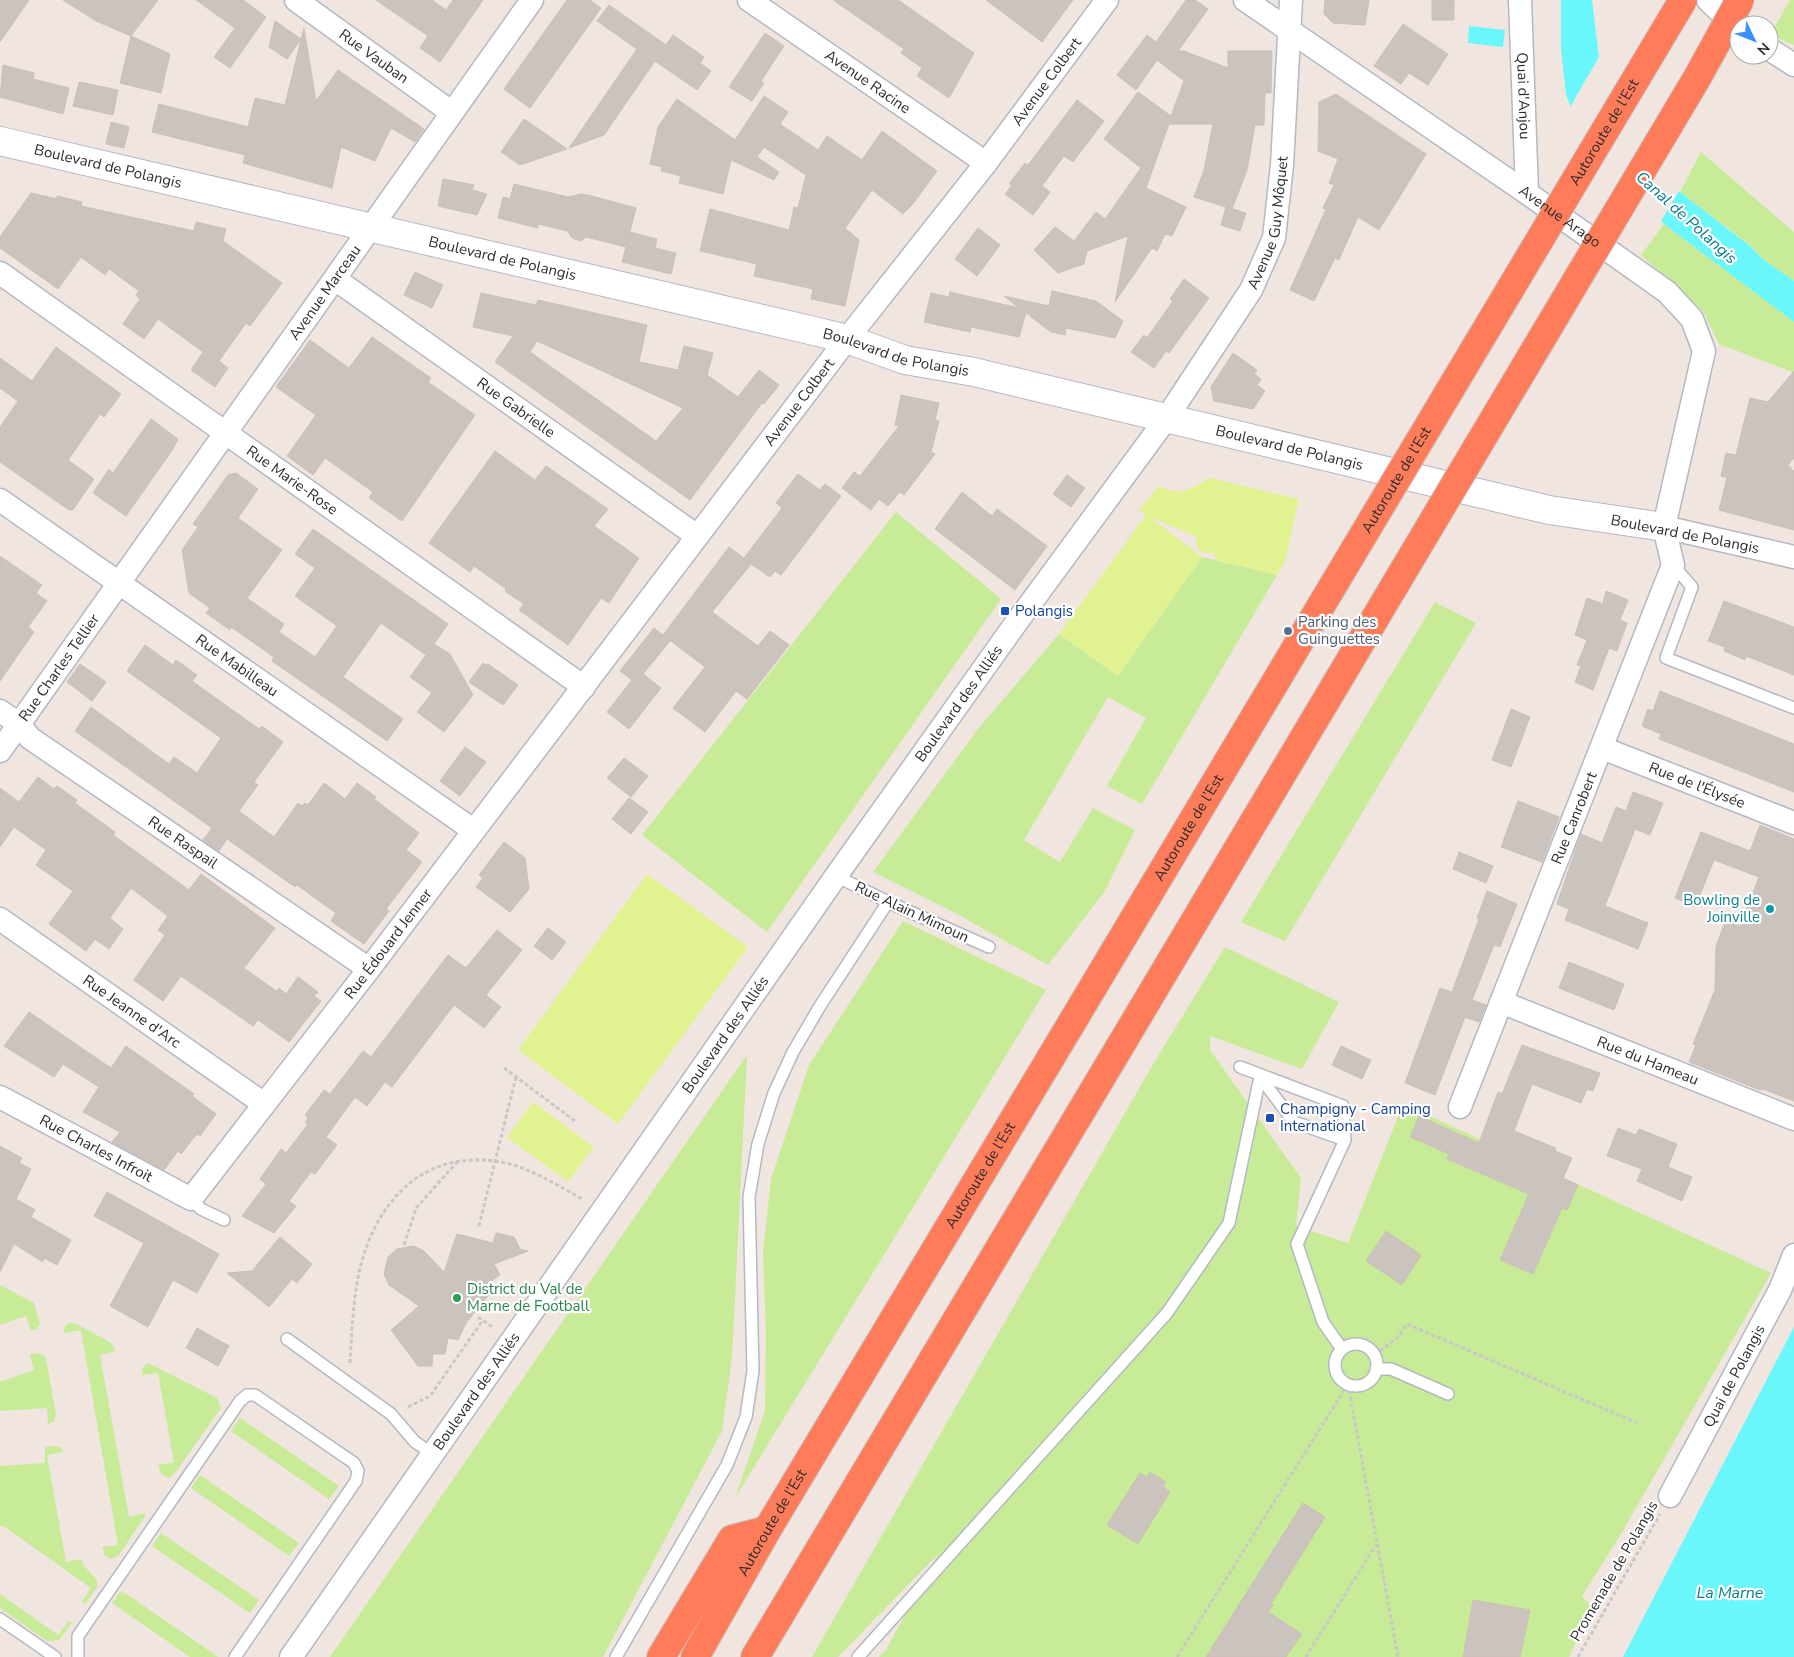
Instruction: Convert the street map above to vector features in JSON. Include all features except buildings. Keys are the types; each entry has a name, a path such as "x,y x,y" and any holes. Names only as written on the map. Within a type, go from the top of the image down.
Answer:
{"highway":[{"name":"Autoroute de l’Est","path":"695,1657 767,1530 1683,0"},
{"path":"755,1657 1687,95 1740,0"},
{"path":"661,1657 732,1539 767,1530"}],"street":[{"name":"Rue Vauban","path":"296,0 451,112"},
{"name":"Avenue Marceau","path":"119,585 224,433 532,0"},
{"name":"Avenue Racine","path":"749,0 986,163"},
{"name":"Avenue Colbert","path":"584,687 847,340 986,163 1107,0"},
{"name":"Avenue Arago","path":"1245,0 1527,193 1667,292 1692,319 1704,351 1664,527"},
{"name":"Avenue Guy Môquet","path":"1166,419 1252,290 1274,238 1282,165 1291,0"},
{"name":"Quai d'Anjou","path":"1520,0 1527,193"},
{"path":"1708,0 1729,21"},
{"path":"1779,56 1794,66"},
{"name":"Boulevard de Polangis","path":"0,141 346,223 371,226 847,340 905,360 974,372 1549,510 1664,527 1794,557"},
{"name":"Rue Marie-Rose","path":"0,274 584,687"},
{"name":"Rue Gabrielle","path":"335,279 697,536"},
{"name":"Boulevard des Alliés","path":"291,1657 836,876 1016,623 1166,419"},
{"name":"Rue Mabilleau","path":"0,500 119,585 473,830"},
{"path":"1664,527 1673,565"},
{"name":"Rue Canrobert","path":"1460,1107 1673,565"},
{"name":"Rue Charles Tellier","path":"0,751 119,585"},
{"name":"Rue Édouard Jenner","path":"191,1199 369,970 473,830 584,687"},
{"name":"Rue Raspail","path":"0,711 19,724 30,738 369,970"},
{"name":"Rue de l'Élysée","path":"1602,748 1794,823"},
{"name":"Rue Jeanne d'Arc","path":"0,919 264,1104"},
{"name":"Rue du Hameau","path":"1501,1002 1794,1119"},
{"name":"Rue Charles Infroit","path":"0,1097 191,1199"},
{"name":"Quai de Polangis","path":"1670,1496 1780,1290 1794,1255"}],"lane":[{"path":"1673,565 1692,587 1666,658 1794,708"},
{"name":"Rue Alain Mimoun","path":"836,876 888,902 989,947"},
{"path":"616,1657 727,1465 746,1417 753,1371 749,1197 758,1144 774,1093 793,1052 820,1006 888,902"},
{"path":"1240,1067 1260,1077 1343,1106 1345,1140 1297,1244 1323,1322 1342,1349"},
{"path":"1260,1077 1294,1122 1345,1140"},
{"path":"858,1657 1168,1313 1229,1223 1260,1077"},
{"path":"191,1199 201,1209 224,1220"},
{"path":"287,1339 391,1414 415,1442 433,1454"},
{"path":"1349,1344 1362,1345 1375,1356 1376,1369 1373,1377 1366,1383 1357,1386 1348,1384 1340,1379 1335,1366 1336,1356 1349,1344"},
{"path":"1376,1369 1391,1369 1448,1394"},
{"path":"78,1657 78,1636 83,1628 240,1401 247,1395 255,1395 354,1463 358,1471 356,1481 235,1657"},
{"path":"0,1619 55,1657"}],"path":[{"path":"504,1068 575,1121"},
{"path":"480,1226 516,1077"},
{"path":"404,1245 416,1208 459,1161"},
{"path":"348,1383 357,1286 361,1264 374,1231 394,1200 418,1176 433,1167 459,1161 495,1161 542,1177 583,1200"},
{"path":"478,1317 494,1328"},
{"path":"391,1414 430,1396 483,1320"},
{"path":"1375,1356 1397,1338 1407,1324 1637,1423"},
{"path":"1348,1384 1398,1657"},
{"path":"1177,1657 1348,1384"},
{"name":"Promenade de Polangis","path":"1578,1657 1670,1496"},
{"path":"1306,1657 1376,1545"}],"green space":[{"path":"1790,0 1794,0 1794,45 1779,39 1779,19"},
{"path":"1701,152 1794,232 1794,281 1764,260 1750,245 1680,192"},
{"path":"1664,224 1794,322 1794,373 1719,344 1703,311 1641,255"},
{"path":"1210,478 1299,499 1285,561 1277,575 1216,560 1213,552 1200,551 1196,545 1197,537 1148,516 1202,557 1118,676 1059,634 1146,515 1139,510 1159,486 1173,491 1180,491 1191,488"},
{"path":"896,512 1001,599 767,932 642,835"},
{"path":"1202,557 1277,575 1142,804 1107,786 1146,718 1108,697 1024,840 1060,862 1093,808 1135,830 1105,891 1048,965 957,914 873,872 978,729 1059,634 1118,676"},
{"path":"1435,602 1476,623 1285,941 1241,922"},
{"path":"647,874 748,947 618,1124 518,1050"},
{"path":"903,921 1046,990 735,1498 765,1411 766,1332 763,1253 771,1179 809,1065"},
{"path":"1225,947 1339,1002 1302,1069 1210,1036 1210,1050 1301,1178 1296,1226 1348,1243 1403,1104 1771,1273 1621,1534 1582,1596 1592,1607 1569,1657 879,1657 886,1650 938,1554 838,1657 812,1657 1152,1066"},
{"path":"747,1055 732,1357 722,1431 603,1657 330,1657"},
{"path":"533,1102 594,1147 568,1182 507,1137"},
{"path":"0,1285 34,1303 40,1323 37,1329 31,1331 26,1316 0,1325"},
{"path":"69,1323 74,1323 110,1342 116,1351 100,1355 129,1517 145,1513 145,1516 119,1555 112,1559 105,1556 102,1547 118,1545 81,1330 64,1333 65,1326"},
{"path":"42,1354 46,1358 56,1415 54,1421 48,1424 47,1408 0,1411 0,1382 34,1370 30,1355"},
{"path":"148,1363 217,1398 221,1408 175,1473 169,1478 161,1474 158,1465 174,1462 158,1373 142,1375 142,1368"},
{"path":"240,1418 339,1486 329,1499 231,1431"},
{"path":"56,1446 61,1448 63,1452 47,1455 66,1562 81,1559 84,1566 97,1580 97,1587 85,1604 82,1602 91,1588 2,1525 0,1527 0,1466 45,1463 45,1447"},
{"path":"200,1475 299,1543 289,1556 191,1488"},
{"path":"161,1533 259,1600 250,1613 152,1546"},
{"path":"121,1591 218,1657 190,1657 112,1603"},
{"path":"0,1594 58,1635 69,1621 72,1623 59,1640 47,1641 0,1608"}],"water":[{"name":"Canal de Polangis","path":"1561,0 1592,0 1604,99 1627,131 1680,192 1750,246 1764,260 1794,281 1794,322 1664,224 1579,128 1566,95 1561,48"},
{"path":"1469,26 1505,30 1503,47 1468,43"},
{"name":"La Marne","path":"1794,1327 1794,1657 1623,1657"}],"pier":[{"path":"1600,55 1606,98 1629,129 1680,189 1660,223 1577,129 1569,109"}],"place":[{"name":"Polangis","path":"1005,611"},
{"name":"Parking des Guinguettes","path":"1288,631"},
{"name":"Bowling de Joinville","path":"1770,909"},
{"name":"Champigny - Camping International","path":"1270,1118"},
{"name":"District du Val de Marne de Football","path":"457,1298"}]}
